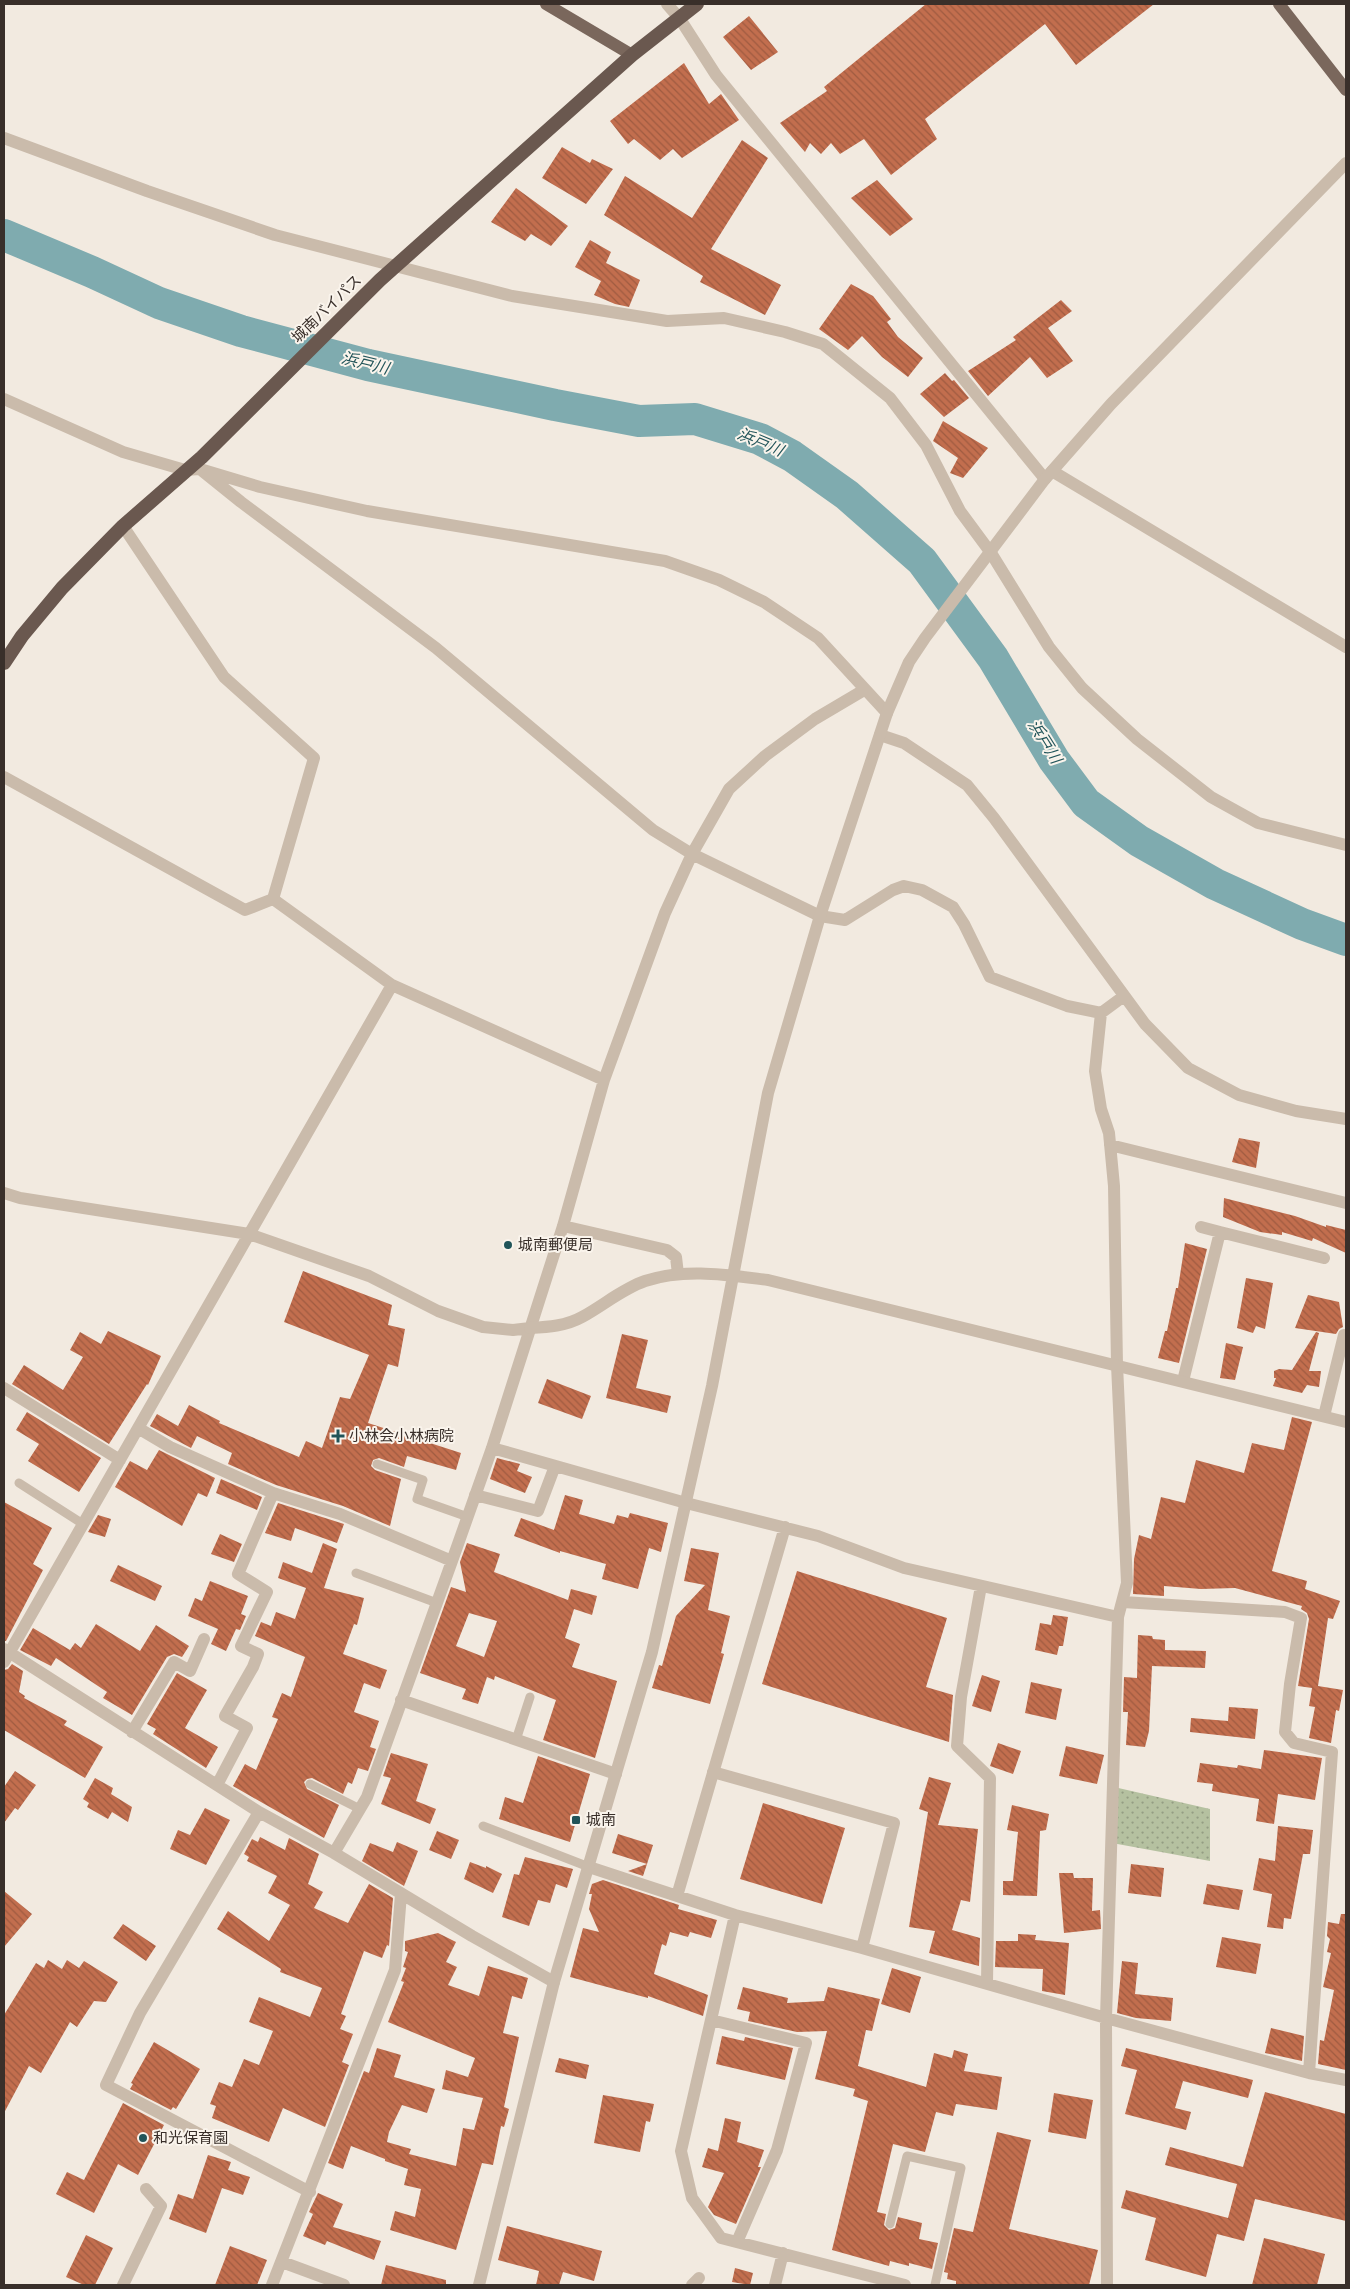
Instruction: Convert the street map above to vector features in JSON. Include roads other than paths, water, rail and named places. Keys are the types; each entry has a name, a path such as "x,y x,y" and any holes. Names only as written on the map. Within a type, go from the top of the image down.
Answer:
{"highway":[{"name":"城南バイパス","path":"4,663 22,636 62,588 123,526 185,470 201,463 394,266 632,55 698,4"}],"main road":[{"path":"546,4 632,55"},
{"path":"1280,4 1346,90"}],"street":[{"path":"667,4 680,19 716,75 1049,475 1346,647"},
{"path":"4,138 275,235 512,296 667,322 724,318 785,332 823,344 890,398 926,446 960,512 991,553 1049,647 1082,688 1137,739 1210,798 1258,823 1346,845"},
{"path":"479,2285 554,1982 652,1652 686,1503 734,1275 768,1093 820,916 887,713 898,686 909,662 925,638 976,574 1049,475 1111,404 1346,163"},
{"path":"4,399 123,452 185,470"},
{"path":"201,463 260,487 367,511 664,561 719,580 764,602 818,638 887,713"},
{"path":"201,463 241,502 436,648 653,830 692,854 820,916 846,920 904,886 922,890 953,907 964,924 990,977 1067,1006 1101,1013"},
{"path":"123,526 224,677 314,758 273,899"},
{"path":"334,1853 367,1797 468,1517 563,1226 604,1080 665,913 692,854 729,789 765,756 815,719 864,690"},
{"path":"880,735 904,743 967,785 994,818 1145,1024 1188,1068 1239,1096 1296,1111 1346,1119"},
{"path":"4,777 245,910 273,899"},
{"path":"273,899 392,985 604,1080"},
{"path":"392,985 120,1460 5,1655 132,1732 258,1812 334,1853 554,1982"},
{"path":"1107,2285 1106,2018 1118,1617 1127,1583 1117,1365 1114,1186 1110,1133 1101,1109 1095,1071 1101,1013 1124,996"},
{"path":"1110,1145 1346,1203"},
{"path":"4,1193 29,1199 249,1234 369,1276 438,1310 483,1327 513,1330 554,1327 581,1318 611,1297 646,1281 678,1274 734,1275 768,1280 1346,1422"},
{"path":"563,1226 667,1250 676,1258 678,1274"},
{"path":"1202,1227 1324,1258"},
{"path":"1183,1381 1220,1232"},
{"path":"1324,1416 1344,1335"},
{"path":"4,1388 120,1460"},
{"path":"138,1428 170,1447 272,1493 340,1514 452,1561"},
{"path":"492,1448 686,1503 818,1536 904,1568 1118,1617"},
{"path":"475,1495 538,1511 555,1466"},
{"path":"217,1786 247,1728 225,1716 253,1667 258,1654 241,1646 267,1592 238,1574 272,1493"},
{"path":"677,1896 784,1527"},
{"path":"980,1586 961,1697 957,1746 990,1778 987,1983"},
{"path":"1122,1602 1285,1612 1301,1618 1290,1684 1285,1732 1294,1743 1332,1752 1309,2072"},
{"path":"132,1732 174,1662 190,1671 204,1638"},
{"path":"402,1700 616,1774"},
{"path":"713,1772 894,1823 862,1948"},
{"path":"258,1812 140,2013 106,2085 310,2192"},
{"path":"589,1867 735,1915 862,1948 1106,2018 1309,2072 1346,2080"},
{"path":"272,2285 310,2192 395,1970 401,1894"},
{"path":"735,1915 681,2151 692,2198 721,2238 783,2253 869,2281 905,2285"},
{"path":"711,2020 806,2043 777,2150 737,2242"},
{"path":"123,2285 161,2206 146,2188"},
{"path":"775,2285 783,2253"},
{"path":"282,2262 344,2285"}],"lane":[{"path":"377,1464 422,1480 417,1499 468,1517"},
{"path":"19,1483 83,1524"},
{"path":"356,1573 437,1603"},
{"path":"516,1740 530,1697"},
{"path":"310,1784 360,1809"},
{"path":"483,1826 589,1867"},
{"path":"890,2224 907,2156 961,2168 935,2285"}],"waterway":[{"name":"浜戸川","path":"4,235 159,303 241,331 368,365 555,405 639,421 695,419 760,439 792,456 847,495 922,561 993,658 1054,760 1086,803 1139,841 1215,884 1302,924 1346,940"}],"place":[{"name":"城南郵便局","path":"508,1245"},
{"name":"小林会小林病院","path":"338,1436"},
{"name":"城南","path":"576,1820"},
{"name":"和光保育園","path":"143,2138"}]}
